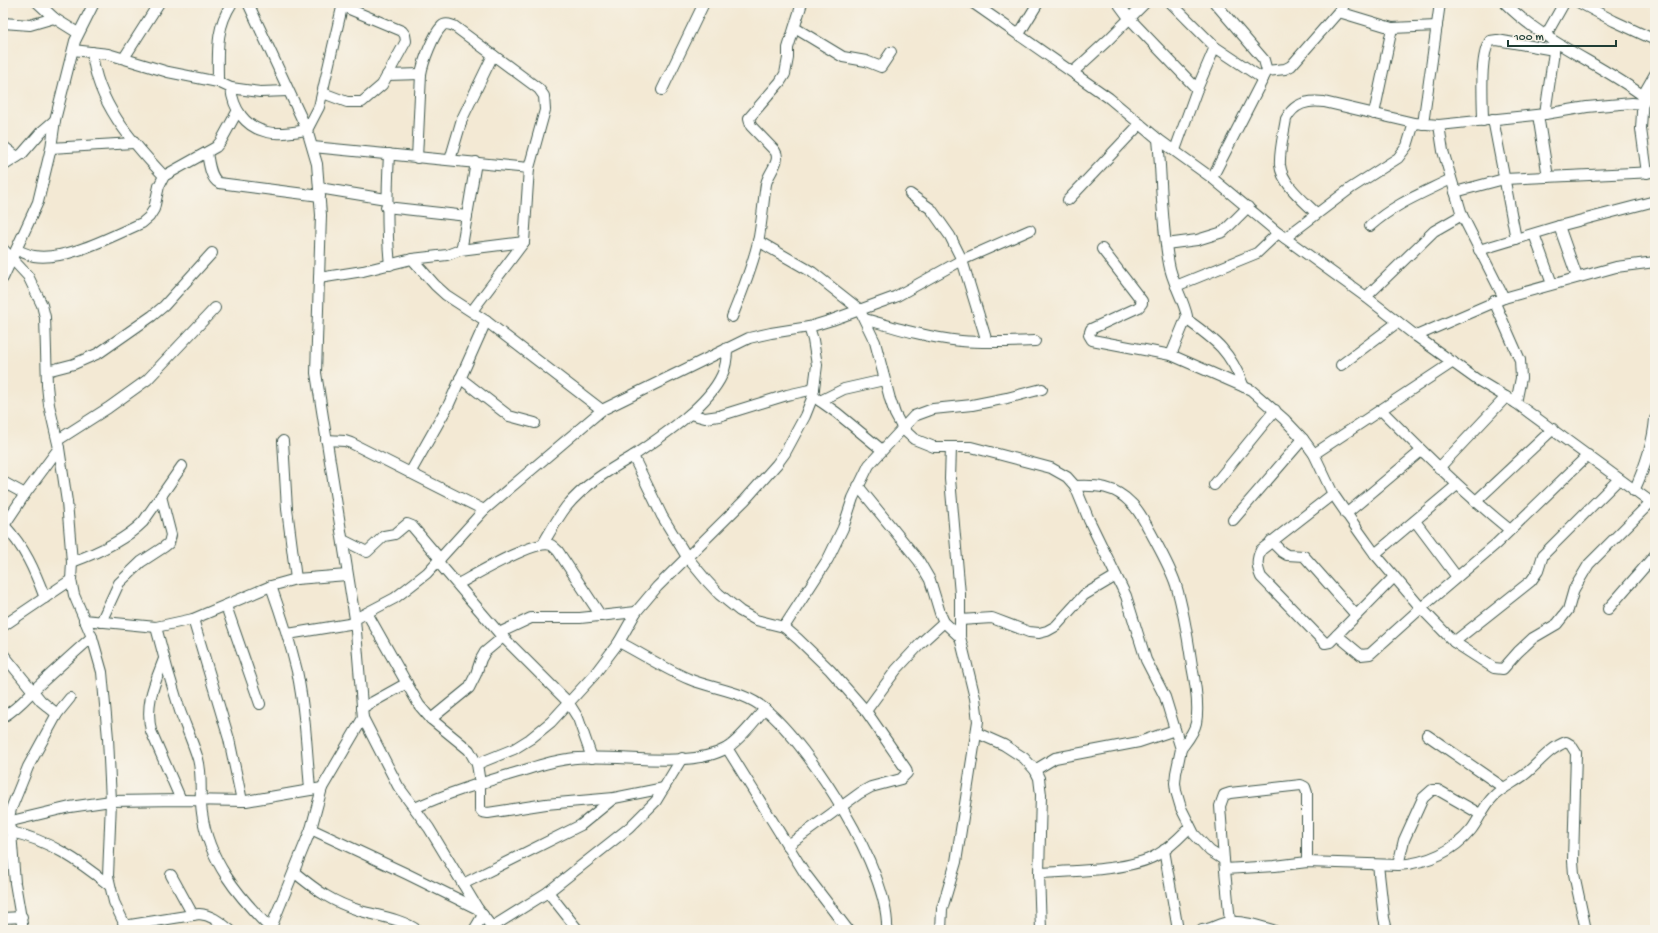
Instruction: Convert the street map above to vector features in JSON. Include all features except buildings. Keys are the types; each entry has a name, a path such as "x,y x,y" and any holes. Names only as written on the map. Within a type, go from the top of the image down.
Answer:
{"street":[{"path":"38,3 54,18 78,33"},
{"path":"3,277 38,202 51,148 55,120 73,50 78,33 94,3"},
{"path":"124,58 159,3"},
{"path":"218,82 218,37 222,21 232,3"},
{"path":"248,3 307,130 317,164 321,215 316,373 355,621 362,713 398,786 429,828 480,912 493,928 548,892 629,828 656,801 682,758"},
{"path":"662,90 704,3"},
{"path":"732,317 748,275 758,241 766,184 768,176 777,159 777,155 751,126 749,118 785,74 788,48 802,3"},
{"path":"973,3 1109,98 1158,138 1212,178 1281,235 1366,296 1416,336 1516,403 1653,504 1589,564 1574,589 1568,610 1557,624 1533,638 1503,669 1494,668 1454,642 1421,608 1375,554 1346,514 1333,494 1314,454 1303,439 1275,410 1251,390 1171,355 1092,340 1089,335 1091,329 1142,304 1142,301 1102,249"},
{"path":"1019,34 1038,3"},
{"path":"1118,3 1129,18 1197,89"},
{"path":"1073,72 1145,3"},
{"path":"1171,3 1215,47 1265,75 1291,66 1346,3"},
{"path":"1212,178 1265,75 1264,60 1215,3"},
{"path":"1176,286 1257,253 1281,235 1398,158 1407,146 1418,124 1440,3"},
{"path":"1505,3 1512,11 1546,35 1555,45 1643,99"},
{"path":"1546,35 1564,3"},
{"path":"1580,3 1655,40"},
{"path":"307,130 319,107 323,93 342,5 402,30 406,35 406,41 382,85 362,102 347,102 323,93"},
{"path":"1339,12 1392,28 1437,26"},
{"path":"3,23 30,25 54,18"},
{"path":"417,158 421,74 423,62 442,25 446,24 454,26 539,89 544,96 545,110 529,168 524,242 472,311"},
{"path":"795,28 836,54 848,59 866,61 881,67 892,52"},
{"path":"1374,114 1392,28"},
{"path":"1516,239 1504,179 1488,120 1484,59 1487,45 1490,41 1497,40 1555,45"},
{"path":"1548,177 1542,114 1555,45"},
{"path":"1175,150 1197,89 1215,47"},
{"path":"73,50 108,54 168,72 218,82 231,88 260,92 288,91"},
{"path":"92,52 95,74 111,111 133,143 164,176"},
{"path":"450,160 462,119 493,55"},
{"path":"387,75 421,74"},
{"path":"1455,192 1504,179 1651,172 1642,129 1643,99 1655,74"},
{"path":"231,88 232,99 237,112 249,123 260,130 268,133 307,130"},
{"path":"1316,213 1286,181 1280,163 1286,119 1289,112 1304,102 1324,102 1418,124 1439,125 1632,103 1643,99 1655,100"},
{"path":"3,249 14,254 32,256 66,253 84,248 142,224 154,209 159,186 164,176 207,153 221,141 237,112"},
{"path":"3,166 29,148 41,132 55,120"},
{"path":"1068,200 1140,124"},
{"path":"1439,125 1443,151 1462,215 1479,250 1499,299 1520,360 1521,378 1516,403"},
{"path":"1158,138 1162,209 1169,266 1185,308 1186,319 1171,355"},
{"path":"51,148 133,143"},
{"path":"3,146 17,157"},
{"path":"313,147 529,168"},
{"path":"207,153 213,176 215,181 219,183 320,192 467,216"},
{"path":"388,154 386,203 390,265"},
{"path":"460,250 462,246 476,162"},
{"path":"1370,226 1398,204 1451,179"},
{"path":"910,194 931,209 950,236 962,260 987,342"},
{"path":"1479,250 1560,226 1655,201"},
{"path":"1166,244 1197,240 1223,232 1248,207"},
{"path":"1366,296 1434,231 1462,215"},
{"path":"1560,226 1577,277"},
{"path":"288,634 355,621 366,613 402,594 427,573 484,510 602,410 727,348 761,335 809,327 859,310 912,288 962,260 1030,230"},
{"path":"1534,234 1552,284"},
{"path":"758,241 812,272 859,310 875,342 884,380 895,414 903,429 914,439 927,445 971,447 1051,468 1067,477 1075,486 1089,520 1126,596 1146,660 1165,697 1181,750"},
{"path":"319,278 363,272 412,259 447,255 460,250 524,242"},
{"path":"47,371 74,364 98,353 147,320 164,306 212,253"},
{"path":"14,254 28,276 42,305 45,317 49,405 58,444 68,508 72,562 71,580 74,595 92,637 102,672 108,738 111,801 107,866 109,885 124,928 193,915 209,916 230,930"},
{"path":"412,259 446,295 486,321 602,410"},
{"path":"1416,336 1499,299 1616,267 1655,262"},
{"path":"45,598 23,547 4,526 58,444 146,380 215,308"},
{"path":"1186,319 1217,341 1225,350 1238,371 1244,387"},
{"path":"865,320 931,336 959,341 1035,342"},
{"path":"410,473 449,404 486,321"},
{"path":"1341,364 1398,322"},
{"path":"477,764 514,749 530,739 551,722 594,675 619,642 636,612 657,587 745,500 777,464 785,453 815,395 817,360 809,327"},
{"path":"543,544 566,508 573,500 603,474 633,456 690,414 711,393 722,375 726,363 727,348"},
{"path":"1314,454 1453,362"},
{"path":"460,378 509,416 535,423"},
{"path":"690,414 705,418 719,416 787,395 815,395 884,380"},
{"path":"784,627 828,559 840,534 849,506 869,465 914,416 933,409 972,405 1042,389"},
{"path":"815,395 882,450"},
{"path":"1438,468 1506,397"},
{"path":"1214,485 1275,410"},
{"path":"1381,410 1438,468 1475,502 1510,530"},
{"path":"1634,491 1646,464 1655,418"},
{"path":"1475,502 1553,430"},
{"path":"1233,520 1303,439"},
{"path":"326,440 345,441 351,443 484,510"},
{"path":"283,441 288,509 296,580"},
{"path":"942,930 942,909 956,862 978,721 975,698 960,637 960,594 950,479 951,447"},
{"path":"1346,514 1421,451"},
{"path":"1337,635 1361,655 1370,654 1510,530 1588,455"},
{"path":"633,456 662,516 688,557 719,594 740,611 756,620 784,627 830,670 866,711 906,769 907,773 905,776 894,782 866,789 787,846"},
{"path":"72,562 100,551 130,534 143,522 182,466"},
{"path":"1454,642 1531,580 1538,571 1543,555 1619,479"},
{"path":"3,482 25,494"},
{"path":"1075,486 1095,484 1104,486 1114,490 1131,502 1138,511 1161,551 1176,586 1190,651 1196,691 1196,723 1181,750 1176,773 1176,791 1181,808 1194,834 1224,865 1275,866 1307,862 1398,866 1423,862 1445,852 1471,830 1493,796 1521,778 1560,744 1566,742 1571,745 1576,753 1573,861 1574,874 1586,930"},
{"path":"1375,554 1458,485"},
{"path":"858,486 919,561 930,580 944,622 960,637"},
{"path":"1333,494 1261,550 1257,563 1260,577 1321,641 1325,643 1330,642 1394,577"},
{"path":"101,622 119,583 123,578 141,562 169,542 171,535 161,496"},
{"path":"1416,521 1457,576"},
{"path":"343,540 367,552 384,536 395,534 407,524 412,526 501,635 568,702 578,718 592,758"},
{"path":"1271,541 1287,555 1304,556 1356,615"},
{"path":"458,584 524,550 543,544 552,545 558,551 601,616"},
{"path":"1608,609 1655,555"},
{"path":"84,620 156,626 193,619 271,586 296,580 347,575"},
{"path":"960,620 992,618 1029,632 1039,634 1056,626 1091,589 1116,576"},
{"path":"3,626 71,580"},
{"path":"271,586 288,634 299,683 310,790"},
{"path":"226,606 260,704"},
{"path":"431,719 469,688 485,652 501,635 531,618 580,618 636,612"},
{"path":"366,613 419,706 431,719 469,750 477,764 480,783 480,809 482,812 488,813 546,804 614,798 664,788"},
{"path":"193,619 229,739 242,801"},
{"path":"866,711 896,670 922,642 944,622"},
{"path":"156,626 179,709 199,763 202,784 200,800 206,838 224,874 239,894 270,929 311,829 322,788 362,713 407,683"},
{"path":"3,717 22,704 33,691 92,637"},
{"path":"619,642 689,679 730,692 756,703 765,709 795,739 817,768 842,807 865,853 882,894 887,916 887,930"},
{"path":"3,654 48,708 57,714"},
{"path":"164,659 150,695 148,709 149,722 153,737 181,800"},
{"path":"23,930 7,826 11,809 22,781 57,714 70,698"},
{"path":"415,808 437,798 480,783 561,760 592,758 660,760 704,755 727,748 744,734 765,709"},
{"path":"1034,770 1055,758 1139,742 1174,730"},
{"path":"977,733 1004,745 1024,758 1039,778 1041,786 1039,872 1041,930"},
{"path":"1427,735 1504,788"},
{"path":"727,748 806,875 848,930"},
{"path":"1230,922 1220,806 1224,795 1230,793 1301,785 1305,787 1307,793 1307,862"},
{"path":"7,826 70,807 111,801 242,801 322,788"},
{"path":"1398,866 1404,840 1423,798 1427,793 1432,790 1438,790 1480,814"},
{"path":"464,884 581,826 614,798"},
{"path":"7,826 52,846 74,858 109,885"},
{"path":"1039,872 1117,866 1150,858 1164,850 1190,827"},
{"path":"311,829 407,874 480,912"},
{"path":"1164,850 1178,930"},
{"path":"1378,865 1384,918 1388,930"},
{"path":"294,872 326,897 360,910 400,922 417,930"},
{"path":"172,875 193,915"},
{"path":"548,892 578,930"},
{"path":"474,930 480,912"},
{"path":"3,918 22,917"},
{"path":"1207,930 1230,922 1242,923 1273,930"}]}
